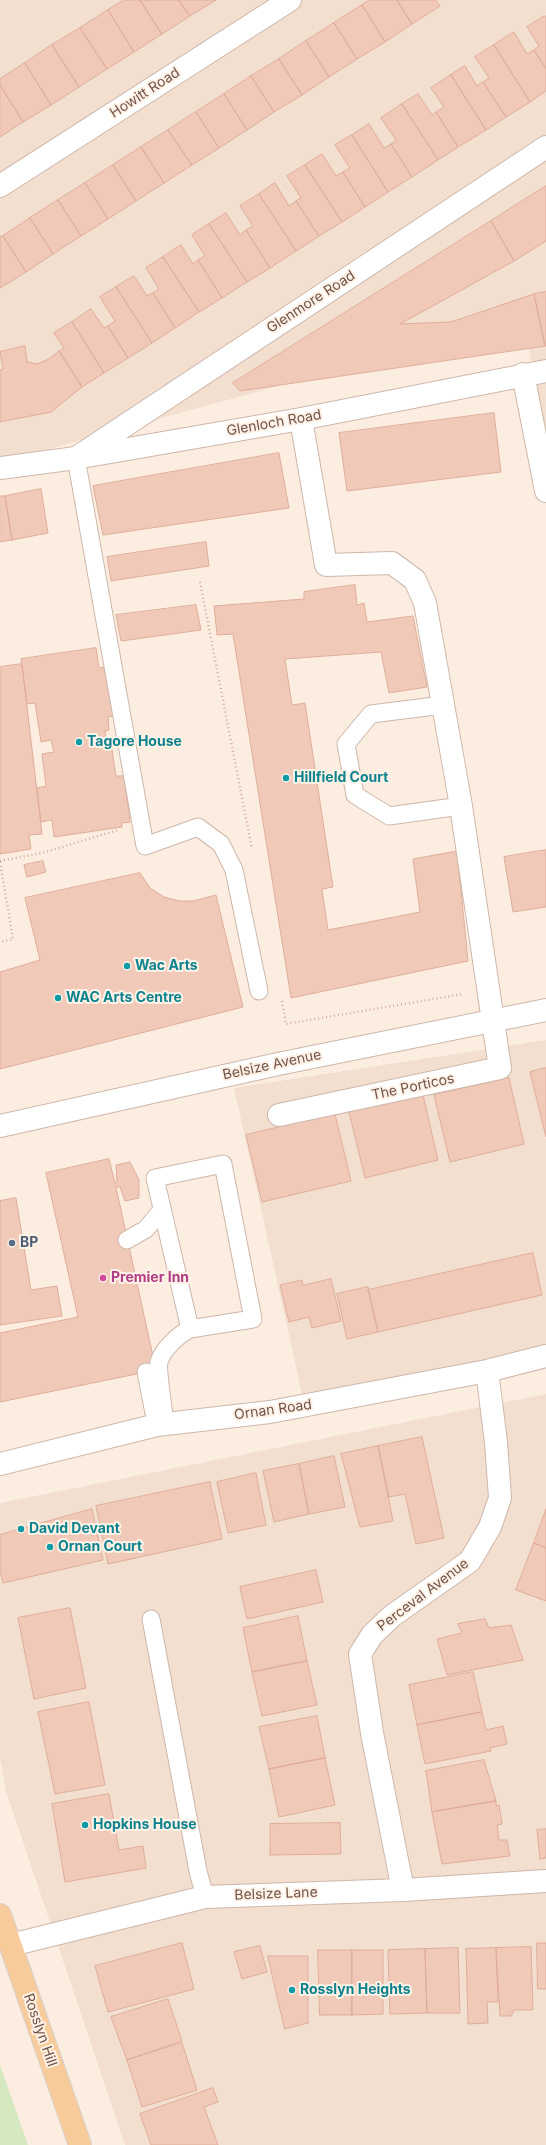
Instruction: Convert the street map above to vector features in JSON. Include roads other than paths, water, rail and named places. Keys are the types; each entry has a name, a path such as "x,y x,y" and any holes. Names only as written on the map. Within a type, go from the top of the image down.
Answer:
{"main road":[{"name":"Rosslyn Hill","path":"0,1915 80,2145"}],"street":[{"name":"Howitt Road","path":"0,186 290,0"},
{"name":"Glenmore Road","path":"76,458 546,147"},
{"name":"Glenloch Road","path":"0,468 76,458 301,419 546,370"},
{"path":"523,374 546,491"},
{"path":"301,419 326,565 392,563 415,580 425,603 461,806 488,990 494,1020"},
{"name":"Belsize Avenue","path":"0,1126 278,1064 546,1010"},
{"name":"The Porticos","path":"279,1115 500,1068 494,1020"},
{"name":"Ornan Road","path":"0,1464 161,1424 270,1412 487,1371 546,1356"},
{"name":"Perceval Avenue","path":"402,1890 372,1733 360,1654 372,1635 392,1616 470,1561 490,1527 500,1498 496,1442 487,1371"},
{"name":"Belsize Lane","path":"11,1945 205,1897 402,1890 546,1881"}],"lane":[{"path":"76,458 145,846 198,827 221,844 234,870 259,991"},
{"path":"443,705 371,714 346,744 355,795 389,816 461,806"},
{"path":"161,1424 159,1363 163,1354 180,1334 190,1329 253,1319 223,1164 155,1178 161,1211 190,1329"},
{"path":"127,1240 146,1229 161,1211"},
{"path":"146,1372 161,1424"},
{"path":"152,1619 198,1871 205,1897"}],"place":[{"name":"Tagore House","path":"79,742"},
{"name":"Hillfield Court","path":"286,778"},
{"name":"Wac Arts","path":"127,966"},
{"name":"WAC Arts Centre","path":"58,998"},
{"name":"BP","path":"12,1243"},
{"name":"Premier Inn","path":"103,1278"},
{"name":"David Devant","path":"21,1529"},
{"name":"Ornan Court","path":"50,1547"},
{"name":"Hopkins House","path":"85,1825"},
{"name":"Rosslyn Heights","path":"292,1990"}]}
